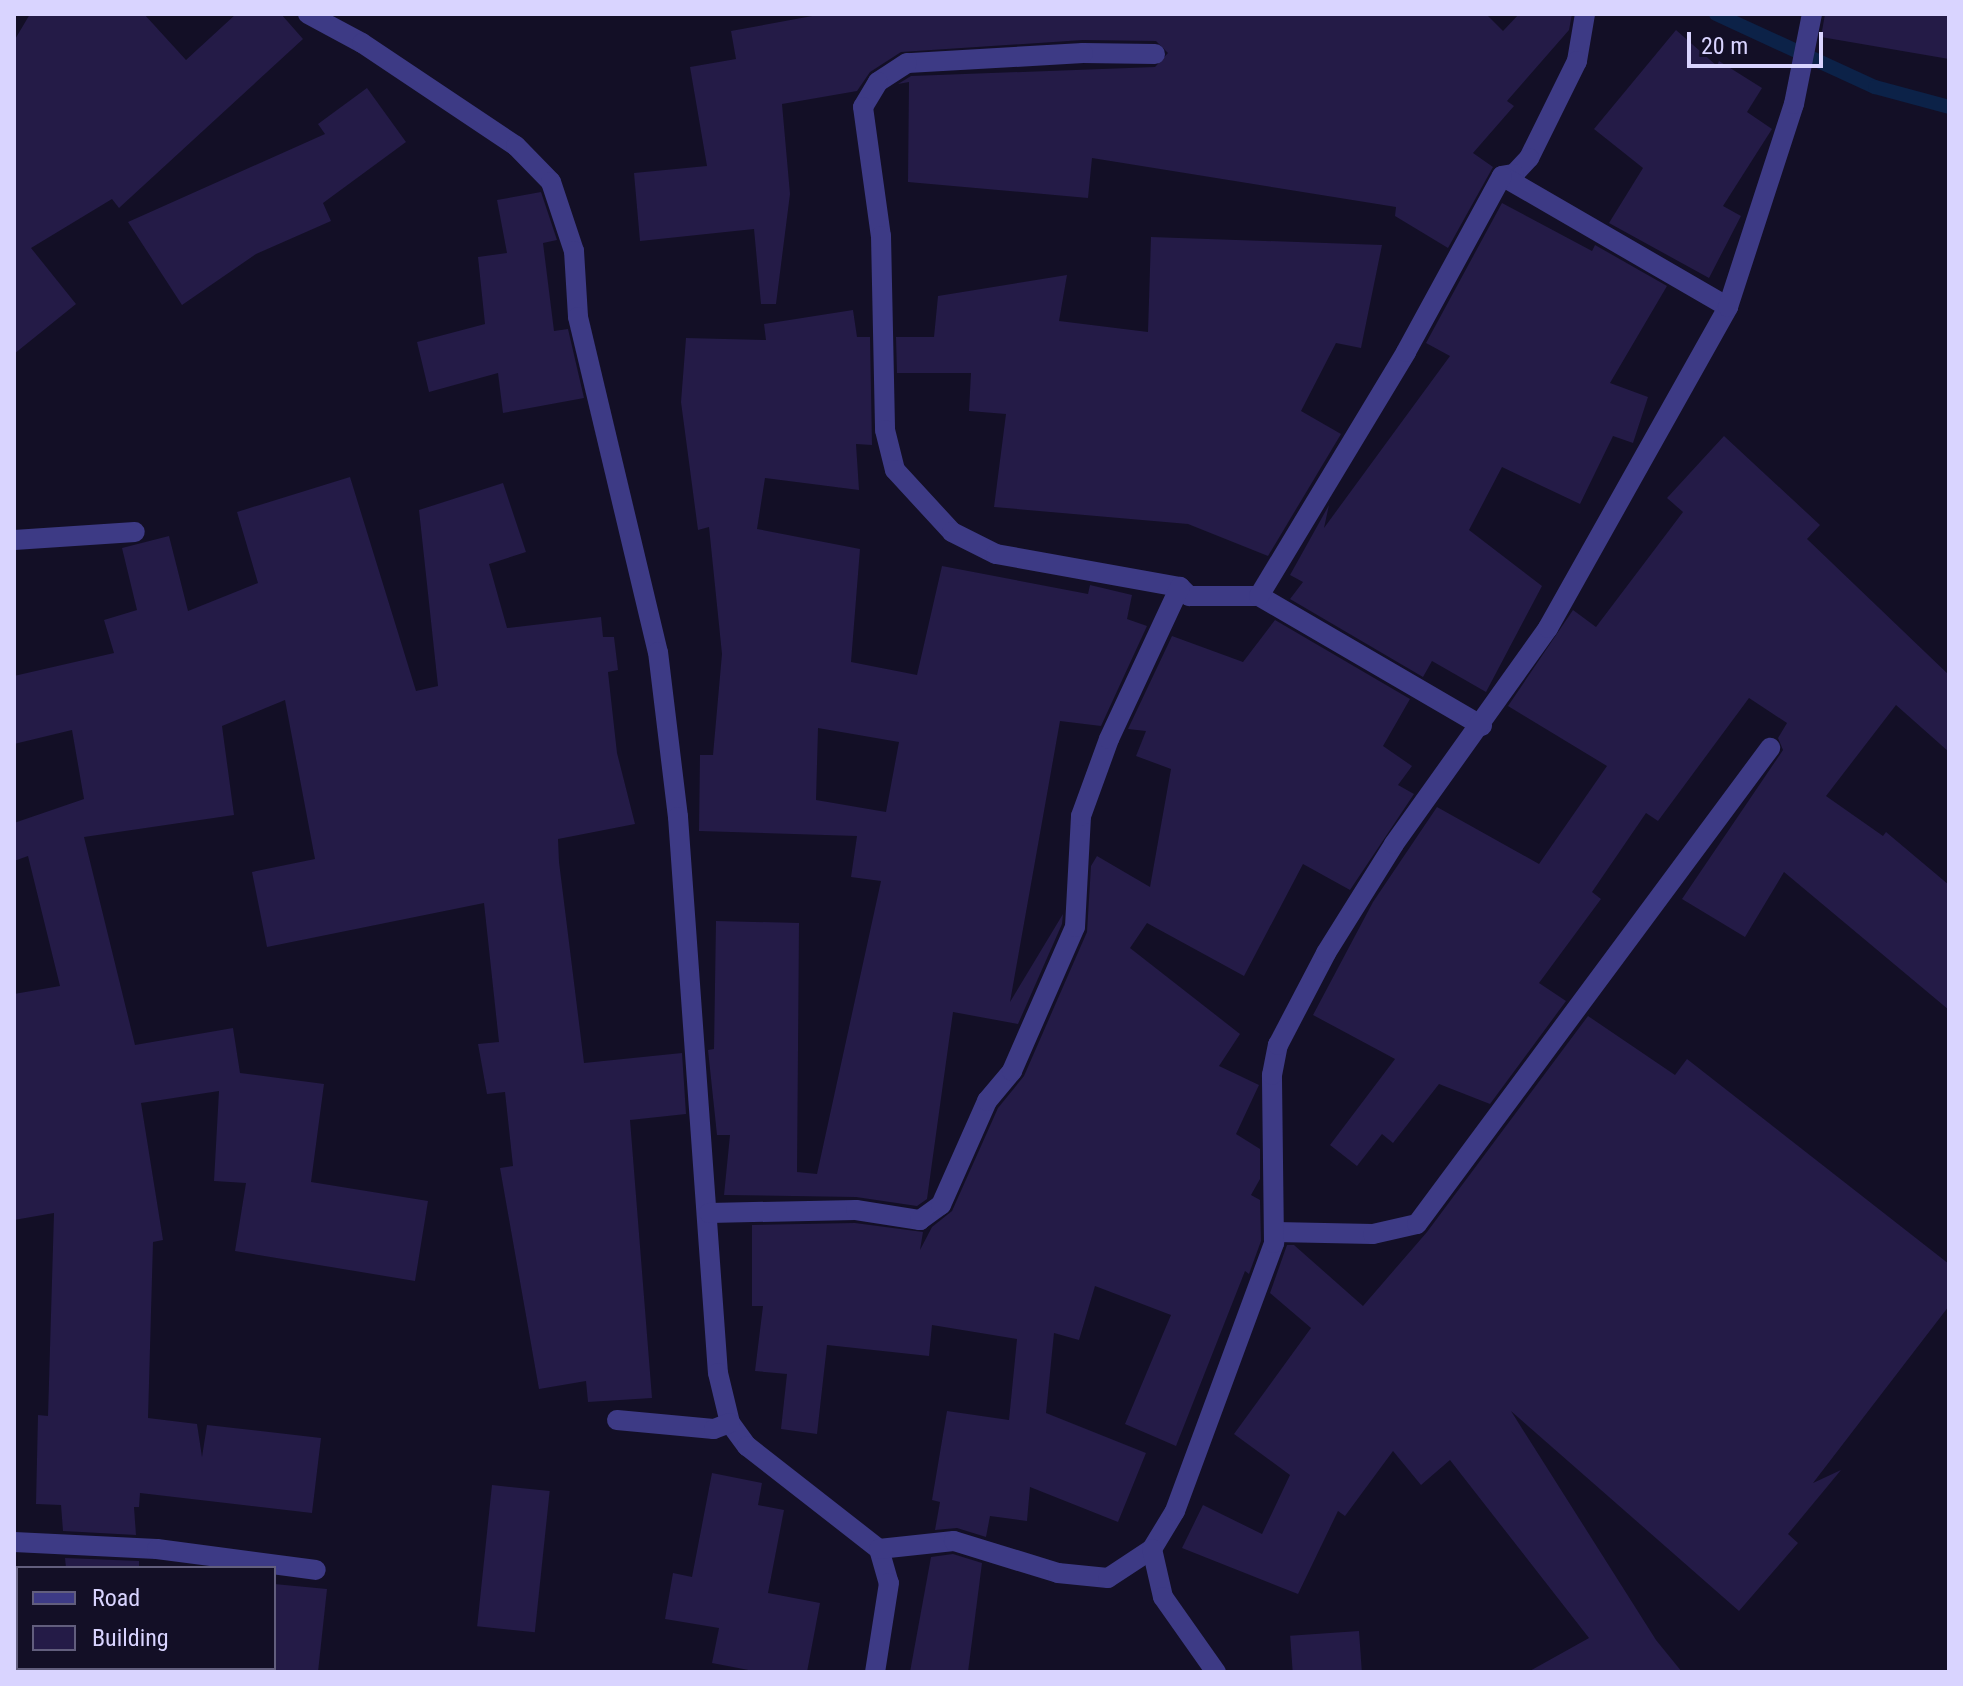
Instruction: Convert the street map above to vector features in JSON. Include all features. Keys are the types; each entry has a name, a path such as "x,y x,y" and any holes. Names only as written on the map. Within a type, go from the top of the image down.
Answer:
{"street":[{"path":"308,14 362,43 516,146 551,182 574,251 578,317 658,652 678,817 686,981 709,1213 718,1373 730,1423 781,1476 879,1549 889,1583 875,1672"},
{"path":"1502,176 1514,174 1529,158 1577,61 1585,14"},
{"path":"879,1549 954,1541 1058,1573 1108,1578 1152,1549 1175,1511 1276,1232 1272,1075 1278,1045 1326,953 1394,844 1482,726 1584,568 1728,307 1794,104 1806,58 1812,14"},
{"path":"1155,54 1083,53 907,63 878,82 863,107 881,236 885,430 895,470 952,532 996,554 1180,587 1189,596 1259,596 1482,726"},
{"path":"1502,176 1728,307"},
{"path":"1259,596 1406,352 1502,176"},
{"path":"14,540 135,532"},
{"path":"709,1213 856,1210 920,1220 941,1205 987,1101 1012,1071 1075,927 1081,816 1109,739 1180,587"},
{"path":"1276,1232 1373,1234 1417,1224 1770,748"},
{"path":"617,1420 714,1429 730,1423"},
{"path":"14,1542 157,1549 316,1570"},
{"path":"1152,1549 1163,1597 1216,1672"}],"building":[{"path":"30,14 144,14 186,60 236,14 281,14 303,39 119,208 112,199 31,248 76,304 14,354 14,41"},
{"path":"823,14 1486,14 1503,31 1519,14 1572,14 1569,30 1507,101 1514,106 1473,153 1493,167 1448,248 1395,216 1396,207 1092,158 1088,198 908,182 909,82 898,84 911,76 1155,67 1168,53 1156,41 1083,40 901,52 870,72 857,91 782,104 790,194 776,304 761,304 754,229 640,241 634,173 707,166 690,67 736,59 731,31"},
{"path":"1825,14 1949,14 1949,59 1821,37"},
{"path":"1676,30 1717,66 1719,61 1762,88 1747,112 1772,129 1723,206 1741,216 1709,278 1609,223 1643,168 1594,129"},
{"path":"367,88 406,142 323,203 331,221 256,254 182,305 128,222 325,134 318,124"},
{"path":"541,192 557,240 543,243 554,331 568,329 584,398 503,413 498,373 429,392 417,342 485,324 478,257 507,253 497,200"},
{"path":"1502,203 1592,251 1595,245 1667,286 1610,383 1648,397 1633,443 1613,436 1580,504 1502,467 1469,530 1542,586 1486,692 1432,661 1423,677 1290,599 1303,582 1290,575 1329,505 1324,528 1450,356 1426,343"},
{"path":"1151,237 1382,245 1361,348 1336,343 1301,411 1341,434 1268,556 1188,524 994,507 1006,414 969,411 971,373 897,373 896,337 934,337 938,296 1067,275 1059,321 1148,332"},
{"path":"853,310 857,337 870,337 872,445 856,444 859,490 765,478 757,529 860,549 851,662 917,675 942,566 1088,594 1090,585 1132,595 1127,619 1147,626 1101,726 1060,721 1010,1002 1063,914 1062,924 1018,1024 953,1012 927,1199 917,1206 856,1197 724,1195 730,1135 717,1135 708,1050 714,1049 716,921 799,923 797,1172 817,1174 881,881 851,877 857,836 699,831 700,755 713,755 722,654 709,527 698,530 681,402 686,338 766,340 764,324","holes":["818,728 899,742 886,812 816,800"]},
{"path":"1724,436 1820,525 1807,539 1949,675 1949,752 1896,705 1826,796 1883,836 1886,832 1949,885 1949,1010 1784,872 1745,937 1682,899 1783,750 1778,738 1787,723 1749,698 1658,821 1646,813 1592,892 1601,899 1539,983 1566,1001 1490,1104 1439,1084 1393,1143 1382,1134 1357,1166 1330,1145 1395,1059 1313,1015 1373,902 1437,807 1539,864 1607,766 1508,706 1573,610 1596,627 1683,512 1667,498"},
{"path":"350,477 416,691 438,686 419,510 503,483 526,552 489,564 507,628 601,617 603,637 614,637 618,670 608,672 617,753 635,824 558,839 559,862 584,1063 682,1053 686,1114 630,1120 652,1398 588,1402 586,1381 539,1389 500,1168 513,1166 505,1092 487,1094 478,1044 499,1042 484,903 267,947 252,872 315,859 285,700 222,726 234,815 84,837 135,1045 233,1028 240,1073 324,1084 311,1182 428,1201 415,1281 235,1251 246,1183 214,1181 219,1091 141,1103 163,1240 153,1242 148,1418 197,1424 202,1457 207,1425 321,1438 312,1513 140,1493 139,1507 134,1507 136,1535 63,1531 61,1505 36,1504 38,1415 48,1416 54,1213 14,1220 14,994 60,986 28,856 14,861 14,823 84,799 72,730 14,744 14,676 114,653 104,620 137,610 122,548 169,536 188,611 258,583 237,512"},
{"path":"1275,620 1410,699 1383,746 1412,766 1398,785 1414,794 1350,890 1303,864 1244,976 1147,923 1130,948 1240,1034 1219,1066 1259,1085 1236,1134 1260,1149 1260,1179 1251,1195 1260,1200 1261,1241 1249,1274 1245,1271 1176,1446 1125,1424 1171,1315 1095,1286 1079,1340 1054,1333 1046,1413 1146,1453 1118,1522 1030,1487 1027,1521 990,1516 986,1537 957,1528 935,1530 940,1502 932,1500 947,1411 1009,1420 1017,1339 932,1325 929,1356 827,1345 817,1434 781,1429 787,1374 755,1371 763,1306 752,1306 752,1225 855,1223 923,1232 920,1250 932,1227 952,1211 998,1108 1024,1076 1087,932 1091,866 1097,856 1150,887 1171,769 1136,756 1146,731 1128,729 1172,636 1243,662"},
{"path":"1588,1016 1675,1075 1687,1059 1949,1264 1949,1306 1813,1483 1841,1470 1788,1534 1798,1543 1739,1611 1511,1411 1656,1640 1682,1672 1528,1672 1589,1638 1450,1460 1421,1485 1393,1451 1345,1516 1338,1511 1298,1594 1182,1548 1203,1505 1262,1534 1290,1475 1234,1434 1311,1328 1270,1293 1287,1245 1294,1245 1363,1306 1427,1232"},
{"path":"712,1473 762,1483 758,1505 784,1510 768,1593 820,1603 807,1672 759,1672 712,1663 719,1628 665,1619 673,1573 692,1577"},
{"path":"492,1485 550,1491 535,1632 477,1626"},
{"path":"953,1554 982,1563 968,1672 910,1672 931,1557"},
{"path":"65,1558 139,1561 139,1566 66,1566"},
{"path":"276,1584 327,1589 318,1672 274,1672"},
{"path":"1359,1631 1362,1672 1293,1672 1290,1636"}],"waterway":[{"path":"1716,14 1875,87 1949,107"}]}
